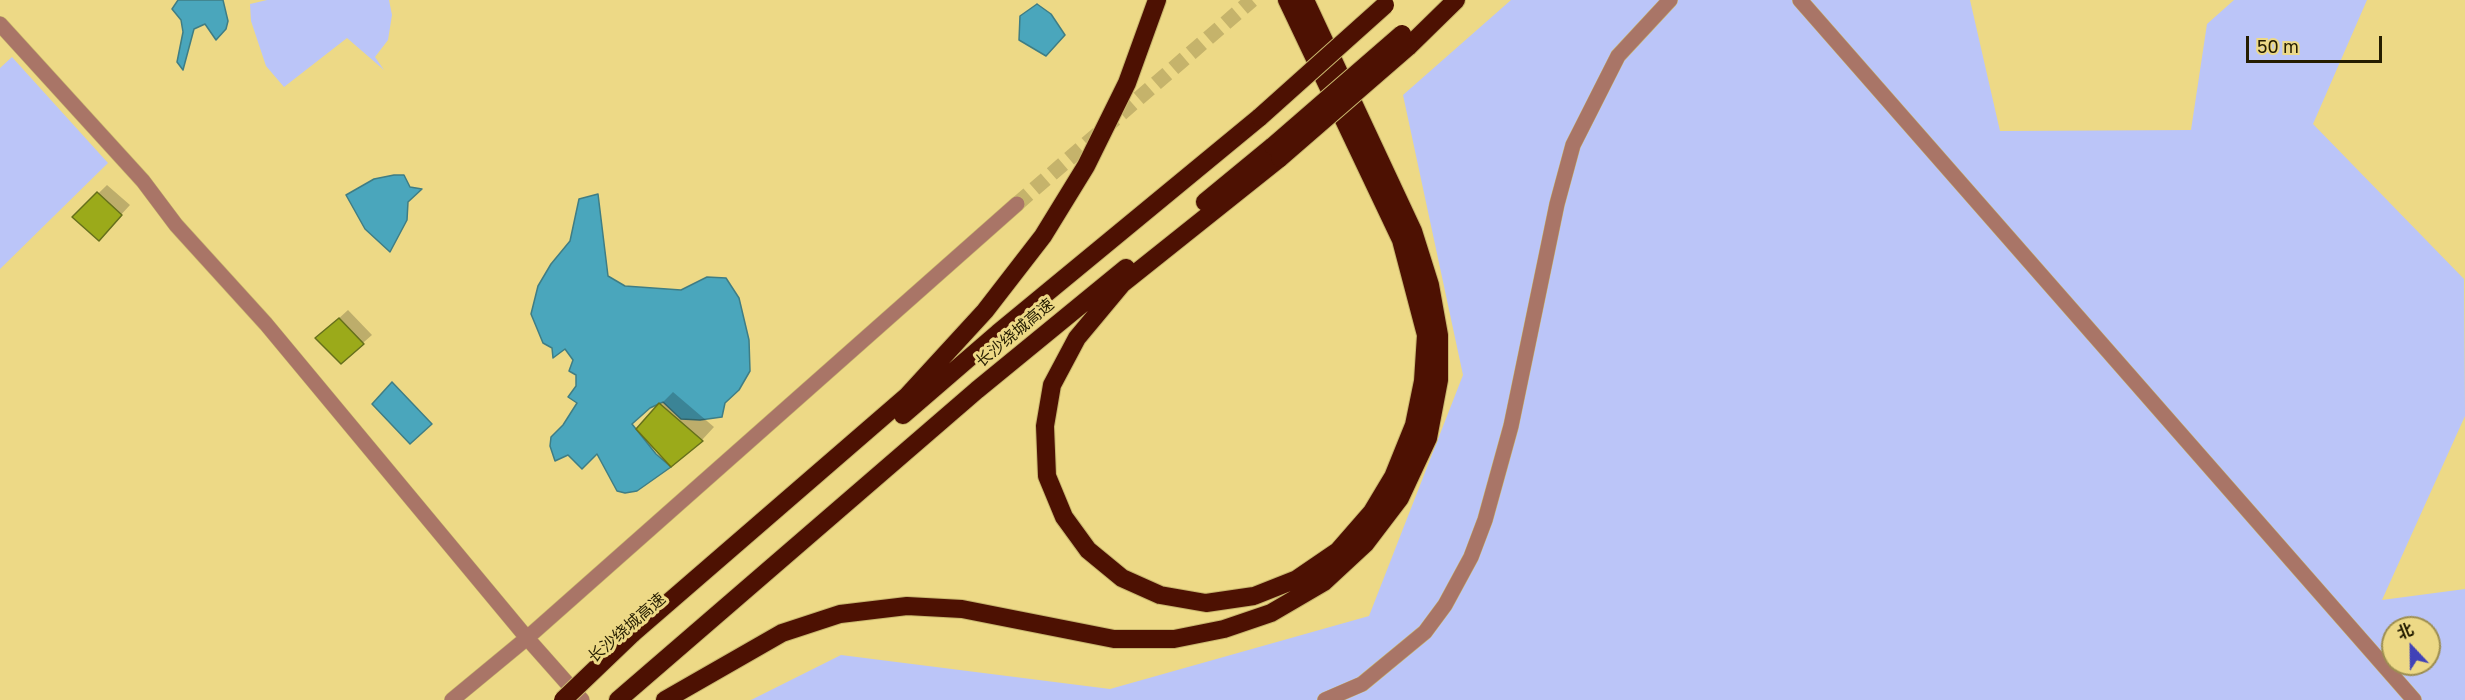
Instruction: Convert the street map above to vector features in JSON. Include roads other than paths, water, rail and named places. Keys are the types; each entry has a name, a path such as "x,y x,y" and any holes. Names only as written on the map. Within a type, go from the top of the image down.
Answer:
{"highway":[{"path":"564,700 907,396 985,311 1043,236 1086,166 1127,83 1157,0"},
{"path":"1287,0 1401,240 1426,335 1423,381 1414,425 1393,477 1372,512 1338,551 1297,579 1254,596 1206,603 1160,595 1122,578 1088,549 1064,517 1047,476 1045,426 1052,385 1077,338 1122,284 1276,152 1405,40 1456,0"},
{"path":"672,695 782,633 840,614 907,606 962,609 1114,639 1174,639 1224,629 1271,613 1315,587 1365,544 1400,498 1428,438 1439,380 1439,335 1430,285 1413,231 1305,0"},
{"path":"1405,40 1441,0"},
{"name":"长沙绕城高速","path":"573,700 636,638 998,333 1260,117 1388,3"},
{"name":"长沙绕城高速","path":"618,700 977,390 1276,152"}],"street":[{"path":"1325,700 1362,684 1425,632 1445,605 1471,557 1485,520 1511,426 1557,204 1573,145 1618,56 1670,0"},
{"path":"1800,0 2414,700"},
{"path":"0,24 143,181 176,225 266,324 527,638 582,700"},
{"path":"452,700 527,638 1017,204"}],"tunnel":[{"path":"1017,204 1252,0"}]}
